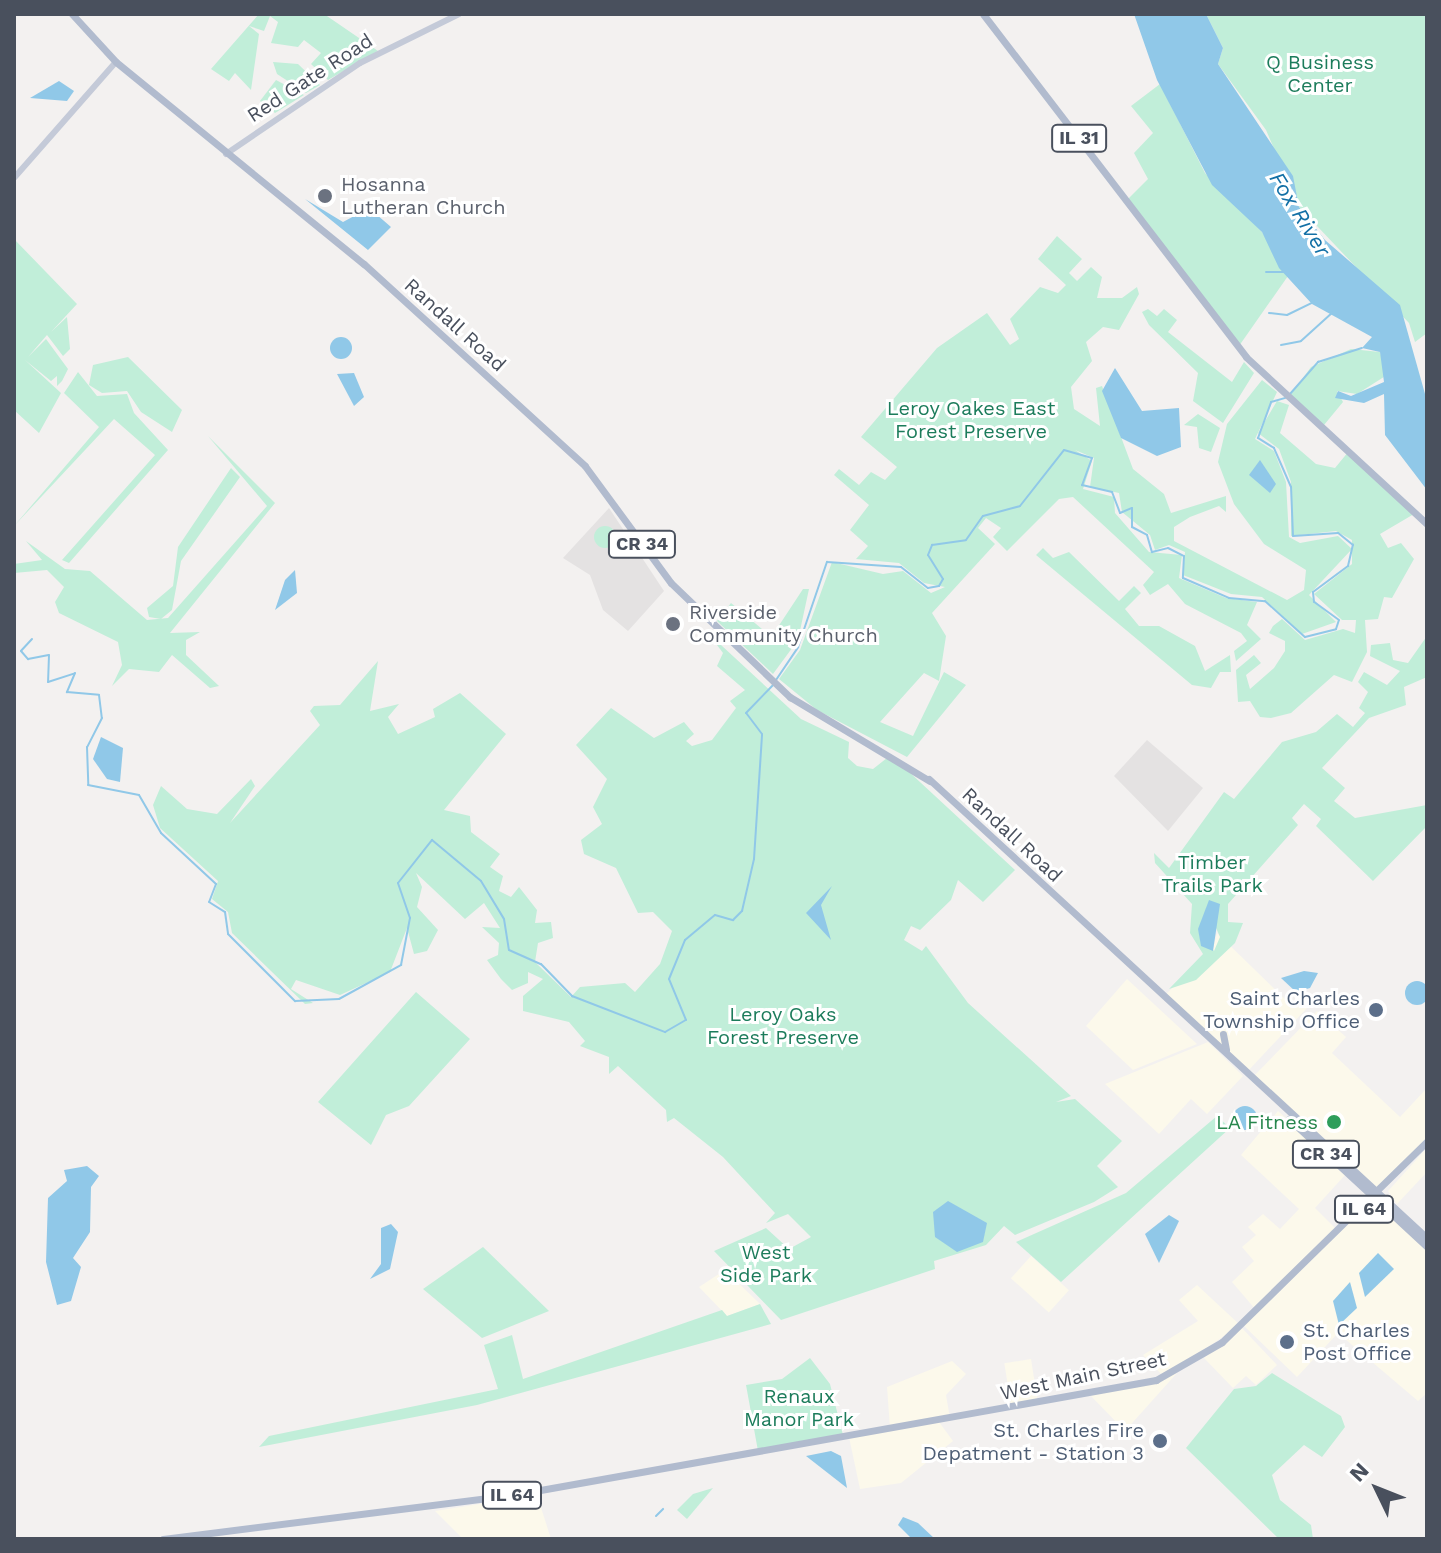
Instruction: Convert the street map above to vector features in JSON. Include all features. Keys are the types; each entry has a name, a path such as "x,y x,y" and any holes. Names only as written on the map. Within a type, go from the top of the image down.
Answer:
{"main road":[{"name":"Randall Road","path":"72,14 116,62 226,155 364,264 585,466 671,583 785,690 930,781 1173,1006"},
{"name":"Red Gate Road","path":"226,155 348,71 459,14"},
{"name":"IL 31","path":"983,14 1246,357 1427,524"},
{"path":"14,178 116,62"},
{"name":"CR 34","path":"1173,1006 1375,1196 1427,1238"},
{"name":"CR 34","path":"1173,1006 1241,1067 1427,1247"},
{"name":"CR 34","path":"1186,1020 1198,1038"},
{"path":"1223,1034 1222,1044 1241,1067"},
{"name":"West Main Street","path":"163,1539 387,1514 879,1431 888,1422 901,1427 909,1435 927,1414 940,1420 1178,1372 1241,1325 1375,1196 1427,1141"}],"shaded area":[{"path":"609,508 664,591 628,631 603,610 590,575 563,558"},
{"path":"1147,740 1203,788 1168,831 1114,776"},
{"path":"1217,933 1291,1005 1322,992 1247,1072 1164,996 1213,948"},
{"path":"1127,979 1197,1044 1133,1070 1086,1026"},
{"path":"1317,1011 1346,1037 1332,1053 1400,1117 1427,1088 1427,1139 1377,1192 1253,1077"},
{"path":"1208,1042 1243,1076 1207,1114 1191,1099 1159,1134 1105,1084"},
{"path":"1278,1111 1346,1174 1315,1208 1340,1233 1256,1310 1232,1282 1254,1261 1242,1247 1256,1235 1248,1227 1263,1214 1280,1229 1299,1209 1241,1155"},
{"path":"1427,1148 1427,1172 1397,1204 1388,1191"},
{"path":"1373,1200 1427,1251 1427,1393 1418,1401 1338,1333 1297,1377 1243,1325"},
{"path":"1031,1256 1069,1290 1049,1312 1011,1278"},
{"path":"725,1270 760,1304 727,1316 699,1287"},
{"path":"1197,1285 1240,1325 1164,1377 1143,1355 1198,1321 1179,1300"},
{"path":"1241,1327 1277,1365 1256,1385 1246,1376 1233,1388 1204,1358"},
{"path":"1031,1359 1038,1402 1011,1407 1004,1363"},
{"path":"952,1361 966,1374 946,1395 950,1418 890,1428 887,1387"},
{"path":"1177,1373 1125,1431 1089,1394 1159,1381"},
{"path":"939,1422 953,1441 901,1483 860,1489 849,1437"},
{"path":"537,1495 551,1539 463,1539 435,1511"}],"green space":[{"path":"259,14 324,14 378,51 328,80 311,64 321,53 304,40 298,47 271,43 278,22 270,16 264,31 249,26 259,34 251,90 235,73 229,81 211,69"},
{"name":"Q Business Center","path":"1206,14 1427,14 1427,333 1415,342 1409,323 1299,207 1266,130 1218,64 1223,48"},
{"path":"273,62 298,64 320,85 306,93 277,74"},
{"path":"276,80 304,95 275,113 260,101"},
{"path":"1160,84 1205,173 1262,232 1288,276 1239,346 1128,199 1148,179 1134,153 1153,133 1131,106"},
{"name":"Leroy Oakes East Forest Preserve","path":"1057,236 1082,259 1069,273 1077,281 1091,267 1102,277 1097,298 1122,298 1137,287 1139,294 1119,330 1103,327 1086,342 1092,361 1071,387 1074,409 1100,426 1096,388 1102,386 1133,469 1164,494 1171,513 1226,496 1226,512 1219,506 1190,517 1174,527 1174,541 1287,600 1304,590 1306,570 1264,544 1234,504 1218,462 1227,424 1262,380 1277,392 1255,439 1274,451 1286,482 1289,537 1300,543 1338,536 1352,549 1309,595 1336,622 1302,634 1262,597 1231,594 1183,575 1185,552 1169,545 1155,550 1150,535 1122,512 1119,493 1090,487 1094,458 1075,450 1092,461 1083,489 1114,497 1115,513 1149,552 1182,555 1179,578 1226,598 1257,602 1247,625 1261,639 1236,661 1234,651 1247,641 1241,633 1185,604 1168,584 1150,595 1143,585 1154,572 1073,497 1059,499 1007,551 993,537 1001,528 986,518 978,528 995,544 932,613 946,636 939,681 924,673 880,722 913,736 944,672 966,685 907,757 817,710 779,679 800,650 832,562 883,574 903,571 931,593 945,587 924,583 899,563 856,559 868,546 850,530 869,505 834,475 839,469 859,485 871,472 885,480 897,467 861,437 937,348 987,313 1010,345 1019,339 1010,319 1040,287 1058,293 1066,285 1038,259"},
{"path":"14,239 77,304 51,332 67,317 70,349 63,356 47,335 28,357 46,339 68,369 62,381 57,386 57,376 51,381 25,360 61,393 39,433 14,410"},
{"path":"1148,309 1157,316 1164,309 1177,320 1168,332 1232,382 1244,362 1254,373 1223,423 1193,401 1198,373 1149,325 1142,312"},
{"path":"1351,349 1380,352 1387,375 1357,394 1337,391 1343,402 1324,425 1289,397 1311,367"},
{"path":"128,357 182,410 172,432 141,412 127,391 102,393 89,385 93,365"},
{"path":"78,372 97,396 127,394 134,413 168,450 69,563 62,560 155,455 114,419 14,526 99,427 64,393"},
{"path":"1277,401 1289,405 1280,433 1316,464 1335,468 1349,451 1414,514 1380,534 1388,548 1401,543 1414,559 1392,598 1384,597 1378,619 1365,620 1367,652 1352,682 1334,675 1291,713 1271,718 1260,717 1250,701 1238,702 1236,670 1254,655 1261,663 1246,675 1250,689 1274,668 1285,651 1285,641 1269,633 1273,626 1282,619 1305,640 1343,629 1355,633 1356,620 1342,620 1314,594 1352,564 1352,540 1336,531 1291,536 1291,482 1279,449 1258,433"},
{"path":"1198,414 1220,428 1211,452 1199,448 1197,427 1184,425"},
{"path":"208,436 275,503 170,633 200,632 186,640 186,655 219,686 210,688 172,655 159,672 129,669 112,686 122,665 118,642 59,613 55,602 64,587 47,570 14,573 14,564 42,560 26,541 65,569 90,571 147,620 168,618 267,506"},
{"path":"231,468 240,477 181,561 172,610 161,619 149,617 147,608 173,586 178,547"},
{"path":"601,526 609,526 616,537 609,548 601,548 594,541 594,533"},
{"path":"1043,548 1053,558 1069,552 1119,601 1134,586 1141,593 1125,609 1139,626 1159,626 1195,646 1205,671 1230,655 1231,672 1220,672 1211,688 1192,685 1036,555"},
{"path":"803,589 809,589 798,640 773,674 717,621 731,603 762,629 776,630"},
{"name":"Leroy Oaks Forest Preserve","path":"708,633 801,719 849,742 848,758 857,766 873,769 887,758 907,770 1015,870 983,902 958,880 951,900 920,930 911,926 904,940 922,951 926,946 968,1003 1071,1096 1056,1102 1075,1099 1122,1141 1097,1166 1118,1187 1094,1202 1015,1235 1004,1226 986,1245 934,1261 935,1269 781,1320 714,1251 766,1228 789,1249 811,1237 788,1214 766,1223 775,1213 723,1157 674,1118 667,1122 666,1110 618,1066 609,1074 609,1057 580,1046 585,1041 569,1022 523,1011 523,996 543,979 528,972 528,983 512,990 501,979 487,960 498,955 499,943 482,927 500,928 484,903 465,919 416,873 422,887 417,907 438,930 427,951 414,954 407,928 390,972 340,995 296,980 291,989 313,1003 305,1004 232,933 228,912 212,899 218,881 160,828 153,805 161,786 187,809 217,814 251,779 255,786 230,823 320,725 310,711 314,706 340,705 378,661 370,711 399,704 388,717 398,734 435,717 433,709 460,693 506,734 444,810 470,816 471,832 500,854 490,867 503,876 499,891 511,897 519,887 537,910 535,923 551,922 553,938 538,943 535,962 571,997 580,987 625,983 635,992 660,964 672,931 653,912 638,913 616,868 584,854 581,840 602,824 593,807 607,779 576,745 611,708 654,738 684,722 694,734 686,741 692,746 712,740 736,708 730,701 745,690 717,666 723,653"},
{"name":"Timber Trails Park","path":"1427,636 1427,677 1404,687 1406,705 1369,718 1322,768 1345,788 1334,801 1355,818 1427,805 1427,826 1373,881 1316,826 1321,819 1304,804 1292,818 1298,825 1228,904 1228,922 1243,923 1235,943 1196,980 1169,989 1203,954 1190,933 1192,904 1155,863 1154,853 1169,868 1224,792 1234,799 1282,742 1316,732 1337,714 1353,727 1365,713 1359,708 1368,692 1358,682 1364,672 1387,685 1400,671 1370,656 1371,645 1390,643 1393,660 1408,663","holes":["1213,921 1220,937 1214,951 1198,929"]},
{"path":"416,992 470,1039 409,1106 386,1115 371,1145 318,1102"},
{"path":"1217,1116 1230,1128 1061,1282 1016,1242 1126,1193"},
{"path":"483,1247 549,1311 482,1338 423,1289"},
{"path":"760,1304 771,1324 477,1405 259,1447 269,1436 498,1389 484,1345 512,1335 523,1379 722,1310 727,1316"},
{"name":"Renaux Manor Park","path":"810,1358 830,1384 843,1435 758,1451 746,1385 782,1379"},
{"path":"1272,1373 1341,1416 1345,1427 1322,1457 1304,1445 1272,1475 1280,1500 1311,1525 1313,1539 1279,1539 1186,1448 1234,1389 1256,1386"},
{"path":"713,1488 687,1519 677,1510 693,1494"}],"water":[{"name":"Fox River","path":"1134,14 1206,14 1223,48 1218,64 1293,176 1299,207 1325,240 1400,305 1427,401 1427,490 1385,435 1384,394 1364,403 1335,398 1338,391 1351,396 1384,382 1380,352 1362,348 1372,337 1312,304 1279,268 1262,232 1212,185 1157,80"},
{"path":"59,81 74,91 67,101 30,98"},
{"path":"305,199 343,222 382,201 376,214 391,227 368,250"},
{"path":"337,337 345,337 352,348 345,359 337,359 330,352 330,344"},
{"path":"1115,368 1142,411 1179,408 1181,447 1157,456 1121,438 1102,391"},
{"path":"354,373 364,397 354,406 337,374"},
{"path":"1260,460 1276,484 1270,493 1249,475"},
{"path":"295,570 297,593 275,610 285,580"},
{"path":"101,737 123,748 120,782 107,779 93,759"},
{"path":"832,886 821,905 831,940 806,913"},
{"path":"1209,900 1220,904 1213,951 1201,946 1198,929"},
{"path":"1304,971 1318,973 1310,988 1296,992 1281,978"},
{"path":"1417,981 1426,984 1429,993 1426,1002 1417,1005 1408,1002 1405,993 1408,984"},
{"path":"1245,1106 1256,1113 1257,1118 1250,1129 1245,1130 1234,1123 1233,1118 1240,1107"},
{"path":"87,1166 99,1176 91,1187 90,1232 73,1258 81,1267 71,1301 57,1305 46,1262 48,1198 67,1181 64,1170"},
{"path":"948,1201 987,1223 983,1242 957,1252 935,1237 933,1212"},
{"path":"1169,1215 1179,1221 1159,1263 1145,1234"},
{"path":"391,1224 398,1232 390,1269 370,1279 381,1264 381,1228"},
{"path":"1378,1253 1394,1269 1365,1297 1359,1273"},
{"path":"1350,1282 1357,1308 1339,1325 1333,1301"},
{"path":"831,1451 841,1456 847,1488 806,1456"},
{"path":"903,1517 918,1523 935,1539 912,1539 898,1525"}],"waterway":[{"path":"1266,272 1287,272"},
{"path":"1269,313 1287,315 1314,302"},
{"path":"1281,345 1301,341 1332,313"},
{"path":"1290,394 1318,362 1362,348"},
{"path":"776,680 798,647 827,562 901,567 928,588 939,586 943,579 928,555 932,545 966,540 983,516 1020,506 1064,450 1092,458 1082,485 1112,492 1120,513 1132,508 1132,527 1147,535 1152,552 1168,548 1184,556 1183,578 1229,598 1265,601 1305,637 1336,629 1339,620 1314,602 1313,592 1348,566 1353,545 1338,533 1293,536 1291,487 1274,448 1258,438 1271,402 1285,398"},
{"path":"32,639 21,651 28,659 49,655 48,682 75,673 67,692 99,695 102,718 87,747 88,785 139,795 161,833 216,884 209,902 225,912 228,934 295,1001 339,999 401,965 410,918 398,883 432,840 481,881 504,919 509,950 541,964 572,996 665,1032 686,1020 669,979 685,940 715,915 733,920 742,911 754,859 762,734 746,713 773,685"},
{"path":"656,1516 663,1509"}],"place":[{"name":"Hosanna Lutheran Church","path":"325,196"},
{"name":"Riverside Community Church","path":"673,624"},
{"name":"Saint Charles Township Office","path":"1376,1010"},
{"name":"LA Fitness","path":"1334,1122"},
{"name":"St. Charles Post Office","path":"1287,1342"},
{"name":"St. Charles Fire Depatment - Station 3","path":"1160,1441"}],"park label":[{"name":"West Side Park","path":"766,1264"}]}
